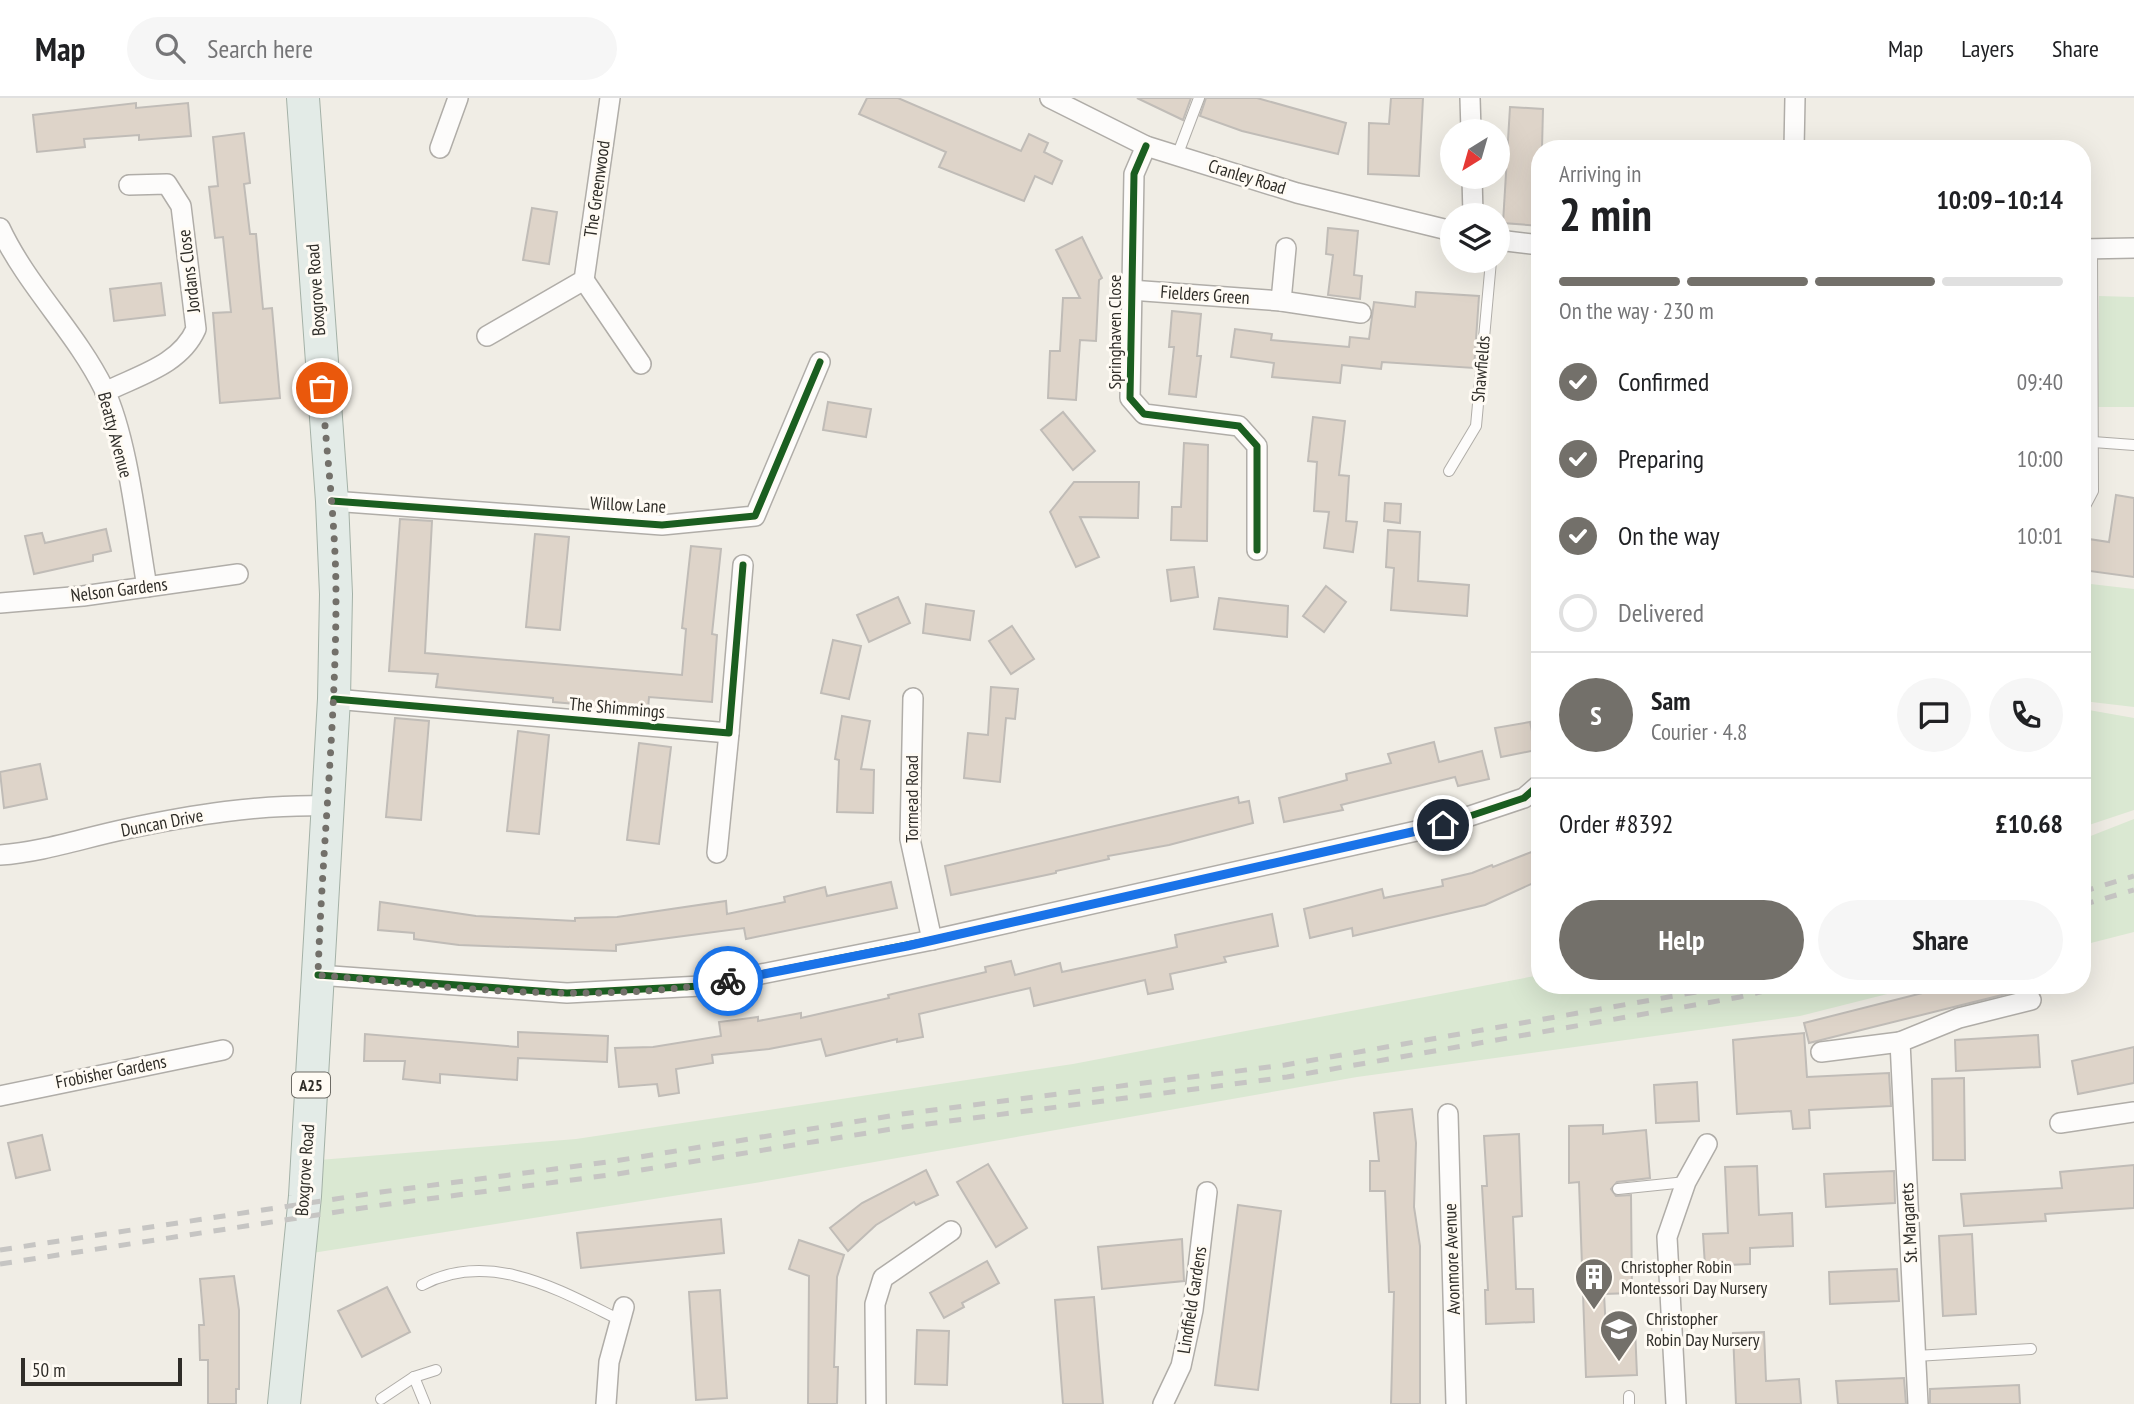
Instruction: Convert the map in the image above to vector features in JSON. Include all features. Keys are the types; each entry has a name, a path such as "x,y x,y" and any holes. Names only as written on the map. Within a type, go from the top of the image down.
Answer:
{"main road":[{"name":"Boxgrove Road","path":"284,1404 305,1196 334,699 336,594 332,501 303,98"}],"street":[{"path":"440,148 458,98"},
{"name":"The Greenwood","path":"584,279 610,98"},
{"name":"Cranley Road","path":"1050,98 1146,146 1297,192 1440,228"},
{"path":"1470,98 1471,119"},
{"path":"1794,140 1795,98"},
{"name":"Springhaven Close","path":"1146,146 1134,174 1130,398 1144,414 1238,426 1257,446 1257,550"},
{"name":"Jordans Close","path":"105,392 173,359 188,347 196,329 181,206 167,184 129,185"},
{"name":"Beatty Avenue","path":"0,228 89,362 105,392 119,436 147,587"},
{"path":"1510,241 1531,244"},
{"path":"1280,301 1286,248"},
{"path":"2091,249 2134,248"},
{"path":"487,336 584,279 641,364"},
{"name":"Fielders Green","path":"1130,290 1280,301 1362,313"},
{"name":"Willow Lane","path":"332,501 662,525 755,516 820,362"},
{"path":"717,853 743,565"},
{"name":"Nelson Gardens","path":"0,603 238,574"},
{"name":"Tormead Road","path":"913,698 910,839 932,940"},
{"name":"The Shimmings","path":"334,699 729,733"},
{"path":"318,975 482,989 617,992 701,986 932,940 1443,825 1524,798 1531,792"},
{"name":"Duncan Drive","path":"0,855 31,853 125,829 225,811 295,805 327,806"},
{"path":"1821,1052 1900,1042 1959,1018 2031,1000"},
{"name":"St. Margarets","path":"1900,1042 1918,1404"},
{"name":"Frobisher Gardens","path":"0,1096 223,1050"},
{"path":"2060,1123 2134,1112"},
{"name":"Avonmore Avenue","path":"1448,1114 1456,1404"},
{"path":"1676,1404 1667,1237 1686,1182 1707,1144"},
{"name":"Lindfield Gardens","path":"1163,1404 1181,1366 1193,1311 1208,1192"},
{"path":"876,1404 875,1304 883,1278 951,1231"},
{"path":"606,1404 609,1362 622,1313"}],"lane":[{"path":"1177,156 1199,98"},
{"name":"Shawfields","path":"1449,471 1476,426 1490,273"},
{"path":"2091,378 2091,495"},
{"path":"2093,442 2134,445"},
{"path":"1618,1189 1686,1182"},
{"path":"422,1285 441,1275 496,1271 538,1280 622,1313"},
{"path":"1916,1356 2031,1349"},
{"path":"381,1399 414,1377 436,1370"},
{"path":"414,1377 425,1404"}],"green space":[{"path":"2099,296 2134,297 2134,407 2098,407"},
{"path":"2091,584 2134,589 2134,707 2091,702"},
{"path":"2091,710 2134,718 2134,810 2091,824"},
{"path":"2134,819 2134,932 2091,943 2091,836"},
{"path":"1531,977 1531,994 1887,994 1800,1016 1357,1077 755,1183 306,1254 319,1160 576,1139 1073,1064"}],"building":[{"path":"867,98 898,98 1021,151 1029,134 1048,143 1044,152 1062,161 1052,184 1035,176 1024,201 939,167 946,152 859,114"},
{"path":"1137,98 1191,98 1183,120"},
{"path":"1206,98 1257,98 1346,123 1338,154 1242,131 1200,116"},
{"path":"1391,98 1423,98 1419,176 1368,174 1369,123 1389,124"},
{"path":"136,103 136,108 188,103 191,136 139,140 139,135 84,139 85,147 37,152 33,115"},
{"path":"1510,107 1543,109 1542,140 1531,140 1531,225 1510,224 1510,203 1504,203 1505,189 1510,189"},
{"path":"244,133 250,183 244,184 250,234 256,234 263,309 272,308 280,398 220,403 213,313 231,312 223,237 215,238 209,187 218,186 213,137"},
{"path":"532,208 557,212 549,264 523,260"},
{"path":"1328,228 1358,231 1354,275 1362,276 1360,299 1328,295 1333,255 1326,254"},
{"path":"1082,237 1102,278 1099,280 1096,341 1080,340 1076,400 1048,398 1050,351 1060,351 1063,298 1080,298 1056,250"},
{"path":"161,283 165,315 114,321 110,289"},
{"path":"1416,292 1479,296 1474,368 1382,362 1381,369 1342,365 1340,383 1272,377 1274,363 1231,357 1235,329 1272,334 1271,340 1349,347 1350,337 1369,339 1374,302 1415,307"},
{"path":"1172,311 1201,314 1197,356 1201,356 1196,397 1169,394 1174,347 1169,347"},
{"path":"828,402 871,409 866,437 823,430"},
{"path":"1063,412 1095,451 1073,470 1041,430"},
{"path":"1313,417 1345,421 1339,475 1349,476 1346,521 1357,522 1353,552 1324,548 1329,512 1314,511 1317,462 1308,461"},
{"path":"1184,443 1208,445 1207,541 1171,540 1172,507 1181,507"},
{"path":"1074,482 1139,482 1138,518 1080,517 1099,557 1076,567 1050,512"},
{"path":"2116,495 2134,498 2134,577 2091,571 2091,539 2109,542"},
{"path":"1385,503 1401,504 1400,523 1384,521"},
{"path":"400,519 432,521 425,653 682,675 686,629 682,628 691,546 721,549 712,634 717,635 712,702 649,697 648,710 553,702 553,698 436,687 438,674 389,671"},
{"path":"106,529 111,551 93,555 93,561 34,574 25,536 42,533 45,543"},
{"path":"1388,530 1420,532 1418,581 1469,585 1467,616 1391,610 1394,568 1386,567"},
{"path":"535,534 569,537 560,630 526,627"},
{"path":"1194,567 1198,597 1171,601 1167,570"},
{"path":"1326,586 1346,602 1324,632 1303,616"},
{"path":"898,597 910,623 869,642 857,615"},
{"path":"1219,598 1288,606 1287,637 1214,629"},
{"path":"926,604 974,611 970,640 923,633"},
{"path":"1012,626 1034,659 1011,674 989,641"},
{"path":"833,640 861,646 849,699 821,693"},
{"path":"991,687 1018,689 1015,719 1006,718 1000,782 964,778 968,733 988,735"},
{"path":"842,716 870,721 861,769 874,770 873,813 837,812 839,760 835,759"},
{"path":"395,718 429,721 421,820 386,817"},
{"path":"1530,722 1531,751 1501,757 1495,728"},
{"path":"518,731 549,735 539,834 507,831"},
{"path":"1434,742 1439,762 1482,751 1489,779 1458,786 1455,777 1341,805 1343,810 1284,822 1279,798 1347,780 1346,774 1391,763 1388,754"},
{"path":"639,743 671,747 659,844 627,840"},
{"path":"40,764 47,799 4,808 0,772"},
{"path":"1238,797 1239,803 1249,801 1253,823 1169,845 1108,856 1109,859 1056,873 951,895 945,866"},
{"path":"1531,852 1531,884 1485,905 1353,936 1352,928 1310,938 1304,909 1382,889 1384,898 1443,886 1442,880 1492,865 1493,867"},
{"path":"891,882 897,908 746,939 744,928 616,945 616,951 459,945 414,939 414,933 378,930 380,902 476,916 575,921 575,918 617,917 726,901 727,914 785,902 784,897 825,887 827,896"},
{"path":"1272,914 1278,946 1224,957 1226,962 1170,974 1173,989 1148,994 1145,980 1034,1006 1030,988 919,1014 923,1037 897,1042 897,1039 826,1056 821,1039 769,1049 712,1055 713,1063 676,1069 679,1093 659,1096 657,1084 619,1087 615,1048 653,1047 721,1036 719,1022 758,1017 758,1021 801,1013 801,1018 986,972 985,967 1011,961 1015,975 1060,963 1062,972 1177,947 1175,935"},
{"path":"1918,994 2006,994 1809,1043 1804,1023"},
{"path":"518,1032 608,1036 607,1062 518,1058 517,1080 440,1074 440,1083 403,1079 405,1061 364,1061 365,1034 518,1047"},
{"path":"1804,1033 1807,1077 1889,1073 1891,1106 1809,1110 1810,1128 1793,1129 1791,1111 1737,1114 1733,1040"},
{"path":"2038,1035 2040,1067 1956,1071 1955,1040"},
{"path":"2134,1047 2134,1083 2078,1094 2072,1061"},
{"path":"1964,1078 1965,1160 1933,1160 1932,1079"},
{"path":"1697,1082 1699,1121 1656,1123 1654,1085"},
{"path":"1412,1109 1416,1143 1414,1207 1420,1246 1420,1404 1391,1404 1394,1292 1389,1292 1385,1191 1370,1191 1370,1161 1379,1161 1374,1113"},
{"path":"1603,1125 1603,1134 1646,1130 1650,1178 1617,1182 1611,1189 1616,1196 1631,1195 1632,1293 1604,1294 1606,1330 1635,1328 1637,1375 1586,1377 1579,1182 1569,1183 1569,1126"},
{"path":"1519,1134 1522,1216 1513,1217 1516,1289 1533,1289 1534,1322 1486,1324 1485,1290 1488,1290 1482,1186 1487,1186 1484,1136"},
{"path":"42,1135 50,1170 16,1178 8,1143"},
{"path":"988,1164 1027,1228 996,1247 957,1182"},
{"path":"2134,1165 2134,1208 2045,1214 2046,1221 1964,1226 1961,1194 2062,1188 2060,1172"},
{"path":"1757,1166 1759,1215 1792,1213 1793,1246 1750,1248 1750,1264 1705,1266 1703,1234 1728,1233 1725,1167"},
{"path":"926,1170 938,1195 916,1205 914,1202 876,1225 848,1251 830,1228 862,1203"},
{"path":"1894,1171 1895,1203 1826,1207 1824,1174"},
{"path":"1238,1205 1281,1211 1258,1390 1215,1385"},
{"path":"721,1219 724,1253 581,1268 577,1233"},
{"path":"1972,1234 1976,1314 1943,1316 1939,1236"},
{"path":"1182,1239 1184,1281 1102,1289 1098,1247"},
{"path":"799,1240 844,1255 837,1277 834,1367 838,1367 837,1404 808,1404 809,1276 789,1269"},
{"path":"987,1261 999,1283 962,1303 964,1307 944,1318 930,1293"},
{"path":"1897,1269 1899,1301 1830,1304 1829,1272"},
{"path":"234,1276 239,1310 239,1389 236,1389 236,1404 208,1404 208,1360 200,1360 199,1325 204,1325 200,1279"},
{"path":"387,1287 410,1332 362,1357 338,1311"},
{"path":"720,1290 727,1398 696,1400 689,1292"},
{"path":"1094,1297 1103,1404 1063,1404 1055,1300"},
{"path":"917,1330 949,1331 947,1385 915,1384"},
{"path":"1764,1332 1766,1381 1799,1379 1801,1404 1736,1404 1733,1333"},
{"path":"1904,1378 1906,1404 1838,1404 1836,1381"},
{"path":"2019,1385 2020,1404 1930,1404 1930,1389"}],"railway":[{"path":"2091,889 2134,876"},
{"path":"2091,902 2134,890"},
{"path":"0,1250 381,1192 615,1161 902,1114 1285,1065 1685,994"},
{"path":"0,1264 382,1205 617,1174 904,1127 1287,1077 1752,994"}],"cycle path":[{"path":"1146,146 1134,174 1130,398 1144,414 1239,426 1257,446 1257,550"},
{"path":"332,501 662,525 755,516 820,362"},
{"path":"334,699 729,733 743,565"},
{"path":"318,975 567,993 701,986 932,940 1443,825 1524,798 1531,792"}],"way so far":[{"path":"322,388 332,501 336,594 334,699 318,975 482,989 567,993 701,986 728,981"}],"place":[{"name":"Christopher Robin Montessori Day Nursery","path":"1594,1311"},
{"name":"Christopher Robin Day Nursery","path":"1619,1363"}],"route":[{"path":"728,981 907,946 1443,825"}]}
